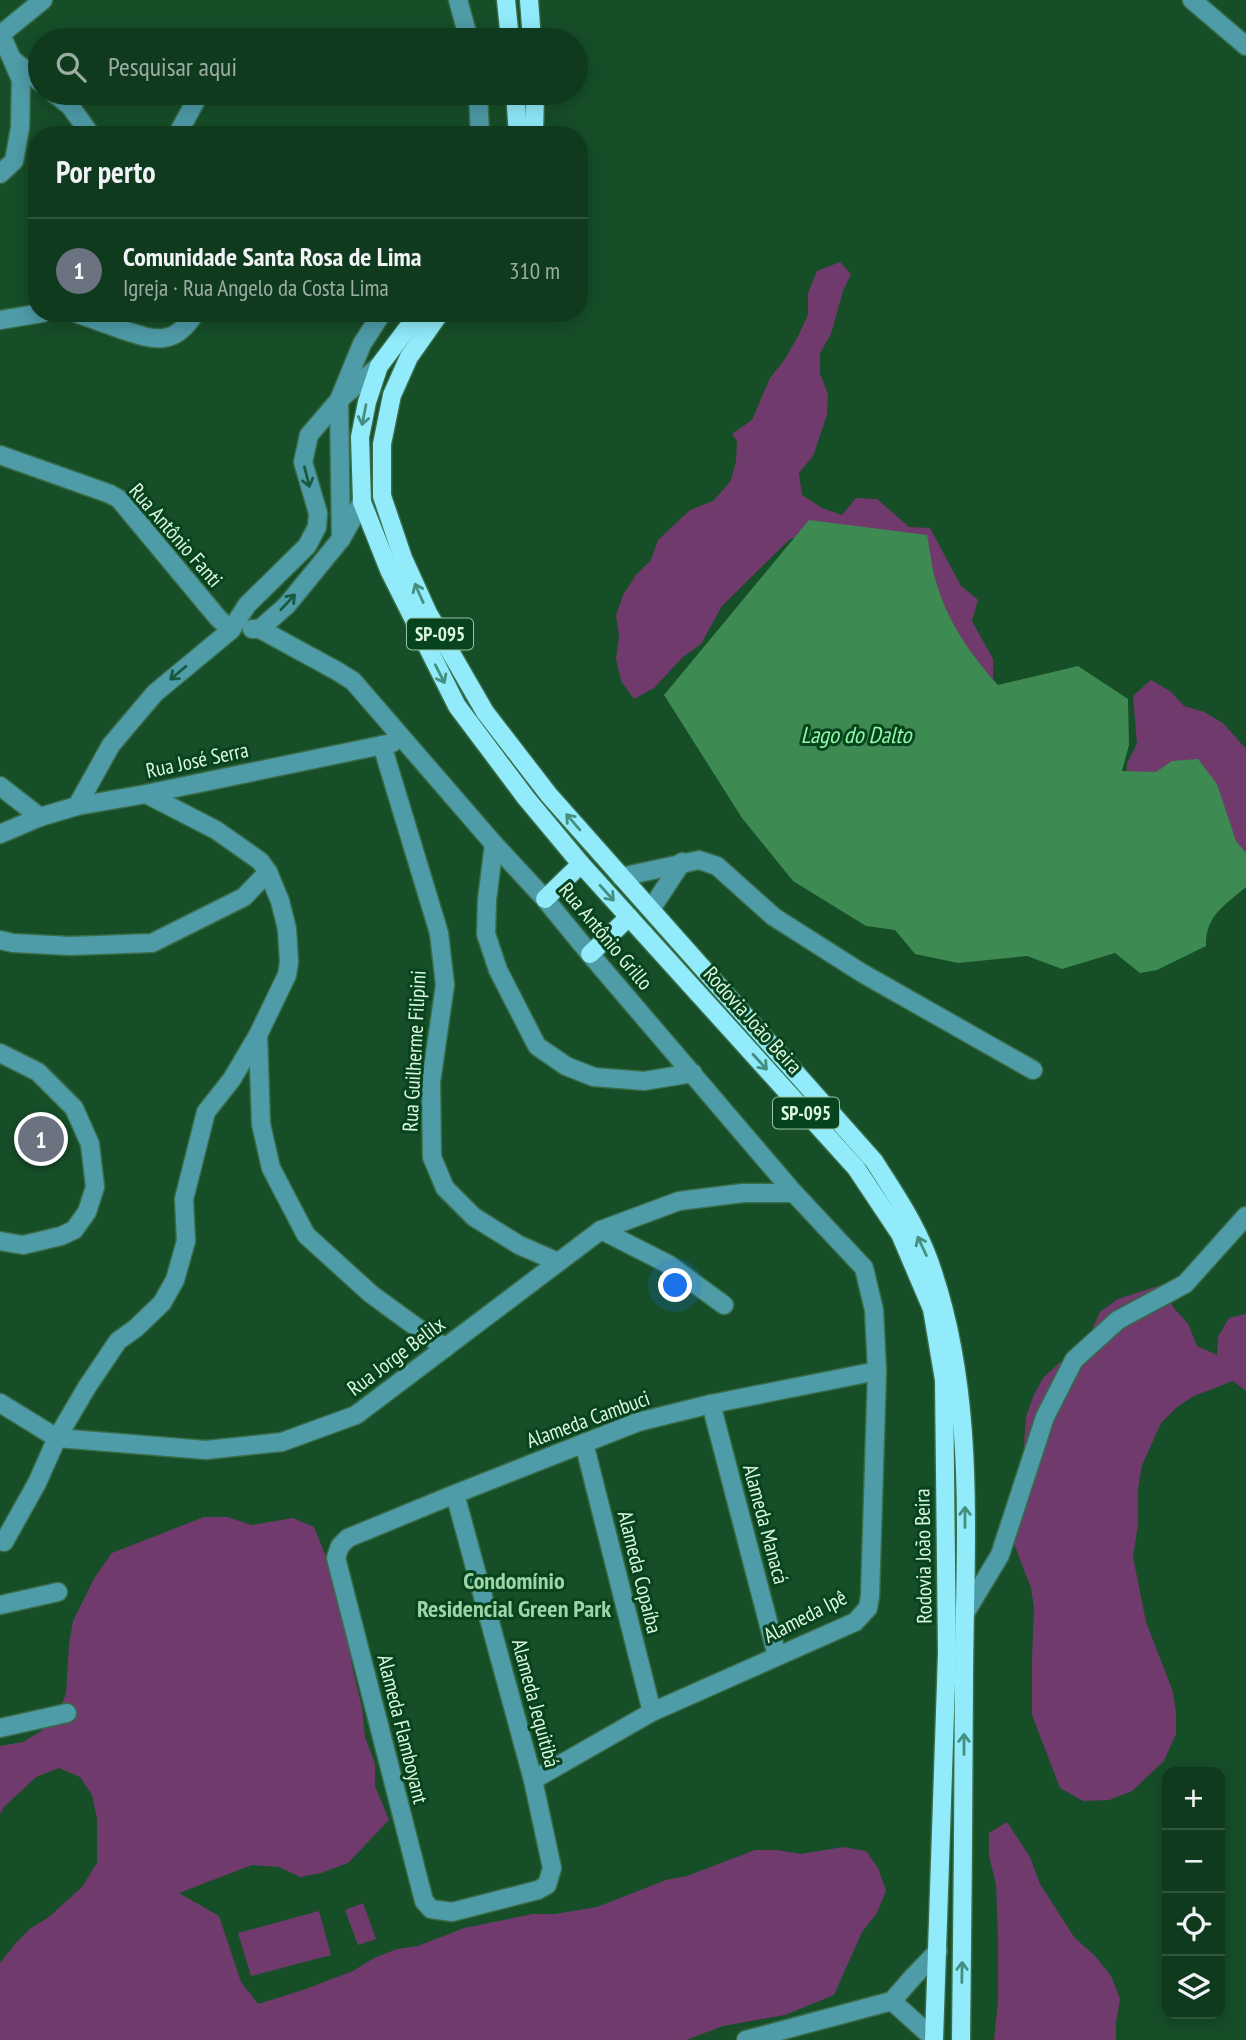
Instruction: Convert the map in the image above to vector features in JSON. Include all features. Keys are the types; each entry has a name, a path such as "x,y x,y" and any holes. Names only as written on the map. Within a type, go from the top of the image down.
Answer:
{"main road":[{"path":"506,0 509,28"},
{"path":"529,0 531,28"},
{"path":"516,105 517,126"},
{"path":"534,126 535,105"},
{"name":"Rodovia João Beira","path":"412,322 379,366 367,402 360,437 362,502 389,570 457,706 526,798 581,864 856,1168 900,1234 932,1309 944,1380 947,1628 934,2039"},
{"name":"Rodovia João Beira","path":"434,322 408,358 391,395 382,444 382,496 403,558 428,613 485,712 549,795 874,1161 905,1208 927,1255 944,1307 953,1346 966,1460 961,2040"},
{"path":"545,899 581,864"},
{"path":"590,954 629,917"}],"street":[{"path":"0,174 14,161 20,128 21,80 1,35 43,0"},
{"path":"458,0 466,28"},
{"path":"1192,0 1246,46"},
{"path":"12,58 28,72"},
{"path":"69,105 84,126"},
{"path":"182,126 193,105"},
{"path":"479,105 480,126"},
{"path":"0,320 28,315"},
{"path":"101,322 152,340 170,337 181,331 188,322"},
{"path":"341,539 339,400 362,344 376,322"},
{"path":"77,806 110,745 155,693 231,630 247,605 307,546 317,527 318,513 303,462 309,435 339,400 379,366"},
{"name":"Rua Antônio Fanti","path":"0,455 120,499 218,618 231,630"},
{"path":"231,630 260,629 287,605 341,539 362,502"},
{"name":"Rua Antônio Grillo","path":"260,629 353,681 545,899 794,1193 864,1268 874,1310"},
{"name":"Rua José Serra","path":"0,834 40,817 77,806 405,741"},
{"name":"Rua Guilherme Filipini","path":"382,745 439,933 445,985 431,1082 432,1157 446,1188 474,1217 519,1245 558,1262"},
{"path":"0,786 40,817"},
{"path":"4,1542 37,1483 57,1438 118,1341 162,1303 175,1280 186,1241 184,1199 206,1112 232,1079 258,1035 287,975 287,929 280,901 268,872 260,861 216,830 146,794"},
{"path":"494,844 486,934 498,971 537,1046 565,1066 594,1077 644,1082 693,1073"},
{"path":"621,877 699,860 717,866 774,917 862,973 1033,1070"},
{"path":"650,909 682,862"},
{"path":"0,940 70,946 152,943 244,897 268,872"},
{"path":"258,1035 261,1124 271,1168 306,1235 371,1294 445,1348"},
{"path":"0,1054 38,1072 74,1108 90,1144 95,1187 87,1212 74,1230 61,1237 23,1245 0,1241"},
{"name":"Rua Jorge Belilx","path":"0,1404 57,1438 206,1450 282,1441 356,1415 601,1230 679,1201 743,1193 794,1193"},
{"path":"965,1613 1000,1555 1045,1417 1074,1360 1118,1320 1185,1284 1246,1216"},
{"path":"601,1230 661,1260 724,1306"},
{"name":"Alameda Ipê","path":"533,1780 652,1712 855,1622 868,1608 877,1371 874,1310"},
{"name":"Alameda Cambuci","path":"336,1558 340,1546 348,1538 638,1422 711,1404 877,1371"},
{"name":"Alameda Manacá","path":"711,1404 777,1656"},
{"name":"Alameda Copaíba","path":"584,1443 652,1712"},
{"name":"Alameda Jequitibá","path":"454,1494 533,1780 552,1868 547,1885"},
{"name":"Alameda Flamboyant","path":"336,1558 424,1902 431,1909 452,1912 538,1890 547,1885"},
{"path":"0,1605 58,1592"},
{"path":"0,1728 67,1713"},
{"path":"746,2040 892,2001 938,1951"},
{"path":"892,2001 934,2039"}],"shaded area":[{"path":"840,262 851,274 843,291 831,334 820,353 820,374 828,394 827,415 813,456 799,473 802,495 822,508 842,515 856,498 877,499 909,527 930,528 961,586 978,600 972,621 993,659 993,683 811,533 790,539 722,606 701,644 683,657 654,688 634,699 621,681 616,659 619,637 616,615 623,595 636,575 651,560 658,540 690,510 713,501 730,482 736,462 737,441 732,434 752,420 770,378 798,336 808,315 808,293 817,271"},
{"path":"1151,680 1170,691 1184,706 1204,712 1223,723 1246,749 1246,880 1126,784 1127,763 1137,744 1133,696"},
{"path":"1164,1284 1173,1307 1188,1324 1197,1346 1217,1355 1218,1337 1229,1318 1246,1314 1246,1391 1233,1381 1194,1396 1177,1407 1161,1423 1142,1465 1133,1557 1146,1622 1173,1692 1176,1734 1164,1761 1132,1791 1109,1800 1083,1801 1060,1788 1032,1715 1034,1608 1031,1588 1014,1544 1018,1526 1026,1417 1043,1378 1076,1351 1090,1334 1100,1312 1118,1299"},
{"path":"204,1517 227,1517 252,1525 293,1518 314,1527 337,1584 362,1707 365,1737 375,1764 375,1786 389,1820 348,1863 321,1873 300,1877 279,1867 252,1865 179,1893 219,1916 241,1982 258,2004 353,1971 374,1958 397,1949 418,1946 464,1928 533,1914 555,1914 597,1907 755,1850 801,1854 843,1847 866,1851 878,1868 886,1891 877,1913 862,1932 834,1995 785,2015 723,2026 686,2040 0,2040 0,1963 31,1928 49,1917 82,1887 97,1863 97,1819 92,1795 80,1777 59,1768 36,1777 0,1814 0,1746 23,1742 41,1731 57,1715 66,1694 73,1621 95,1577 112,1553"},
{"path":"1007,1822 1030,1857 1040,1884 1074,1937 1095,1956 1111,1976 1120,1999 1116,2040 994,2040 998,2002 998,1936 996,1884 989,1856 989,1833"},
{"path":"363,1903 376,1939 358,1945 345,1910"},
{"path":"319,1911 331,1955 251,1976 238,1933"}],"water":[{"name":"Lago do Dalto","path":"809,520 927,535 934,573 945,608 968,648 998,685 1078,666 1128,699 1129,745 1122,771 1156,772 1172,761 1198,759 1217,784 1236,841 1246,853 1246,887 1213,919 1206,946 1157,970 1140,973 1115,953 1062,969 1027,956 958,963 915,954 895,930 866,926 793,881 742,818 664,695"}],"place":[{"name":"Comunidade Santa Rosa de Lima","path":"41,1139"}],"district":[{"name":"Condomínio Residencial Green Park","path":"514,1594"}]}
